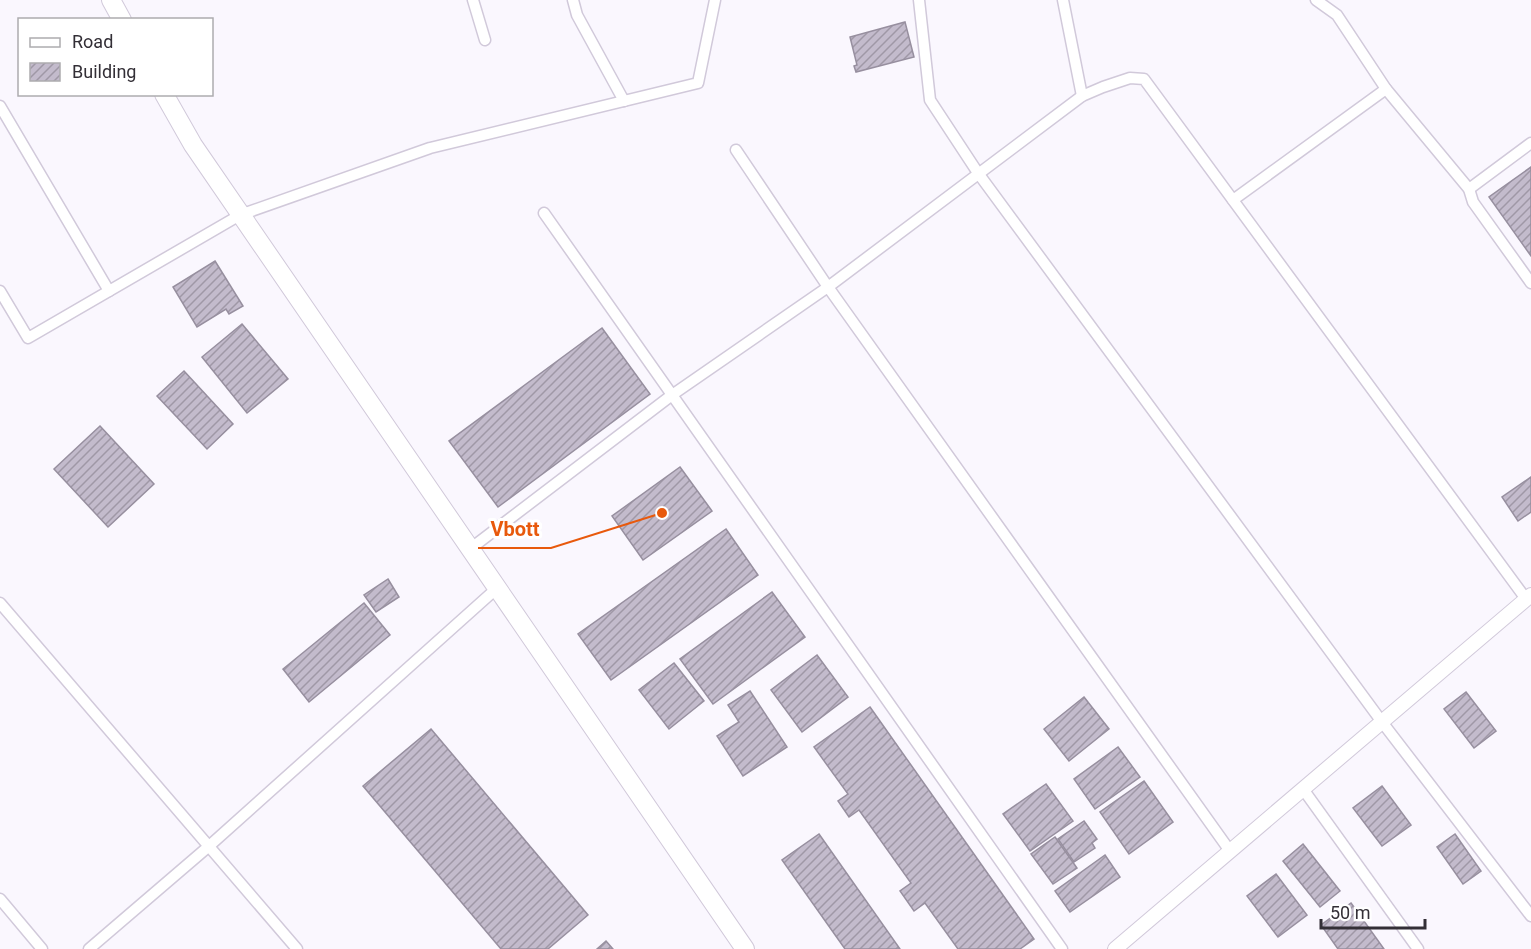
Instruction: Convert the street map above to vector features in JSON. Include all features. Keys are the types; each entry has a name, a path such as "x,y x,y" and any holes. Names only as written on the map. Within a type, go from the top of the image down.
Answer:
{"highway":[{"path":"111,0 121,18"},
{"path":"165,96 193,145 240,215 745,949"}],"street":[{"path":"473,0 485,40"},
{"path":"573,0 577,15 624,101"},
{"path":"0,291 28,339 240,215 430,148 698,83 715,0"},
{"path":"919,0 930,99 978,174 1382,722 1531,916"},
{"path":"1063,0 1082,96"},
{"path":"1316,0 1337,15 1386,89 1469,189 1473,202 1531,283"},
{"path":"470,549 672,395 828,287 1082,96 1130,78 1144,79 1528,597 1115,949"},
{"path":"1233,200 1386,89"},
{"path":"0,106 109,291"},
{"path":"1469,189 1531,143"},
{"path":"736,150 828,287 1230,851"},
{"path":"544,213 1062,949"},
{"path":"89,949 208,847 496,589"},
{"path":"0,603 297,949"},
{"path":"1303,789 1418,949"},
{"path":"0,899 42,949"}],"building":[{"path":"905,22 914,57 856,72 854,66 857,65 850,37"},
{"path":"1531,167 1531,256 1489,197"},
{"path":"215,261 243,306 229,314 226,309 197,327 173,287"},
{"path":"242,324 288,379 247,413 202,357"},
{"path":"602,328 650,394 498,507 449,441"},
{"path":"184,371 233,424 207,449 157,396"},
{"path":"100,426 154,484 108,527 54,469"},
{"path":"680,467 712,511 643,560 612,516"},
{"path":"1531,477 1531,512 1518,521 1502,497"},
{"path":"726,529 758,575 611,680 578,634"},
{"path":"388,579 399,597 376,612 364,595"},
{"path":"772,592 805,637 713,704 680,659"},
{"path":"364,603 390,635 309,702 283,669"},
{"path":"817,655 848,697 802,732 771,690"},
{"path":"674,663 704,701 669,729 639,690"},
{"path":"750,691 787,747 743,776 717,736 739,722 728,705"},
{"path":"1466,692 1496,731 1474,748 1444,709"},
{"path":"1084,697 1109,729 1069,761 1044,729"},
{"path":"870,707 1034,939 1020,949 958,949 925,903 914,911 900,891 911,883 859,810 849,817 838,801 848,794 814,747"},
{"path":"431,729 588,915 548,949 501,949 363,786"},
{"path":"1118,747 1140,777 1095,809 1074,779"},
{"path":"1144,781 1173,822 1129,854 1100,812"},
{"path":"1046,784 1073,821 1030,851 1003,814"},
{"path":"1382,786 1411,825 1382,846 1353,808"},
{"path":"1084,821 1097,839 1092,843 1095,848 1074,862 1058,839"},
{"path":"819,834 900,949 845,949 782,860"},
{"path":"1455,834 1481,871 1463,884 1437,847"},
{"path":"1055,837 1077,868 1053,884 1031,854"},
{"path":"1303,844 1340,891 1320,907 1283,861"},
{"path":"1105,855 1120,877 1070,912 1055,891"},
{"path":"1276,874 1307,915 1278,937 1247,896"},
{"path":"1351,903 1384,949 1338,949 1321,925"},
{"path":"606,941 613,949 597,949"}],"place":[{"name":"Vbott","path":"662,513"}]}
